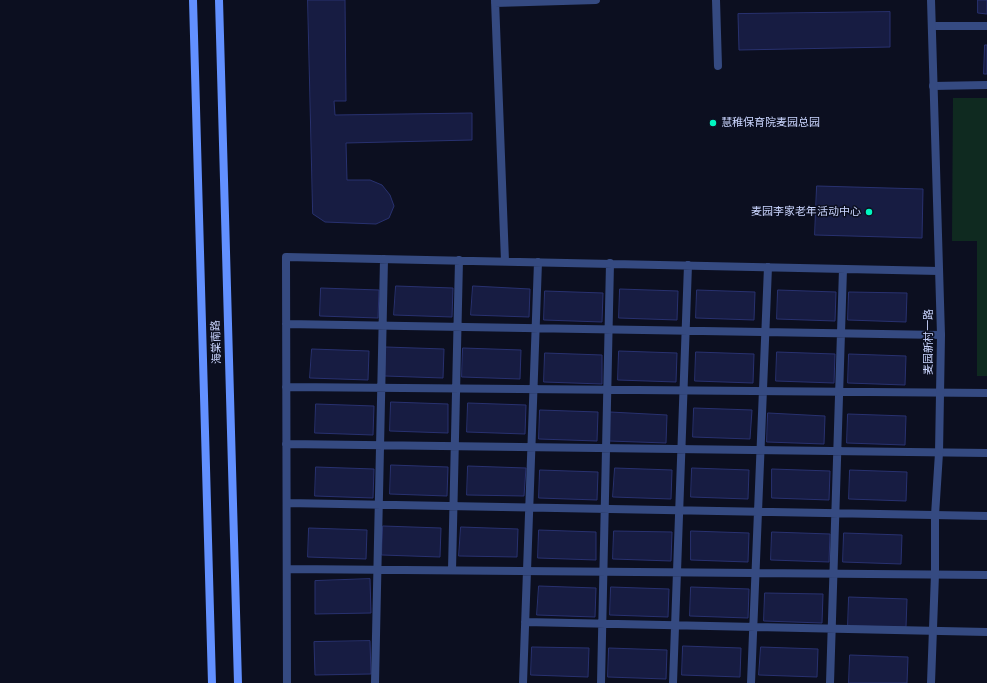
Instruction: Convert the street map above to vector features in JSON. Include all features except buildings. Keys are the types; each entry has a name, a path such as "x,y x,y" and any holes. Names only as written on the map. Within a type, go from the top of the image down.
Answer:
{"main road":[{"name":"海棠南路","path":"193,0 212,683"},
{"name":"海棠南路","path":"219,0 238,683"}],"street":[{"path":"505,261 495,2 596,0"},
{"path":"716,0 718,66"},
{"name":"麦园新村一路","path":"931,0 941,335 939,453 935,515 935,574 931,683"},
{"path":"932,26 987,26"},
{"path":"933,86 987,85"},
{"path":"287,683 286,257 939,270"},
{"path":"375,683 384,259"},
{"path":"452,570 459,260"},
{"path":"523,683 538,262"},
{"path":"602,683 610,264"},
{"path":"673,683 688,265"},
{"path":"751,683 768,267"},
{"path":"830,683 843,268"},
{"path":"286,324 941,335"},
{"path":"286,387 987,393"},
{"path":"286,444 987,454"},
{"path":"287,503 987,516"},
{"path":"287,569 987,575"},
{"path":"525,622 987,632"}],"green space":[{"path":"953,98 987,98 987,376 977,376 977,241 952,241"}],"place":[{"name":"慧稚保育院麦园总园","path":"713,123"},
{"name":"麦园李家老年活动中心","path":"869,212"}]}
